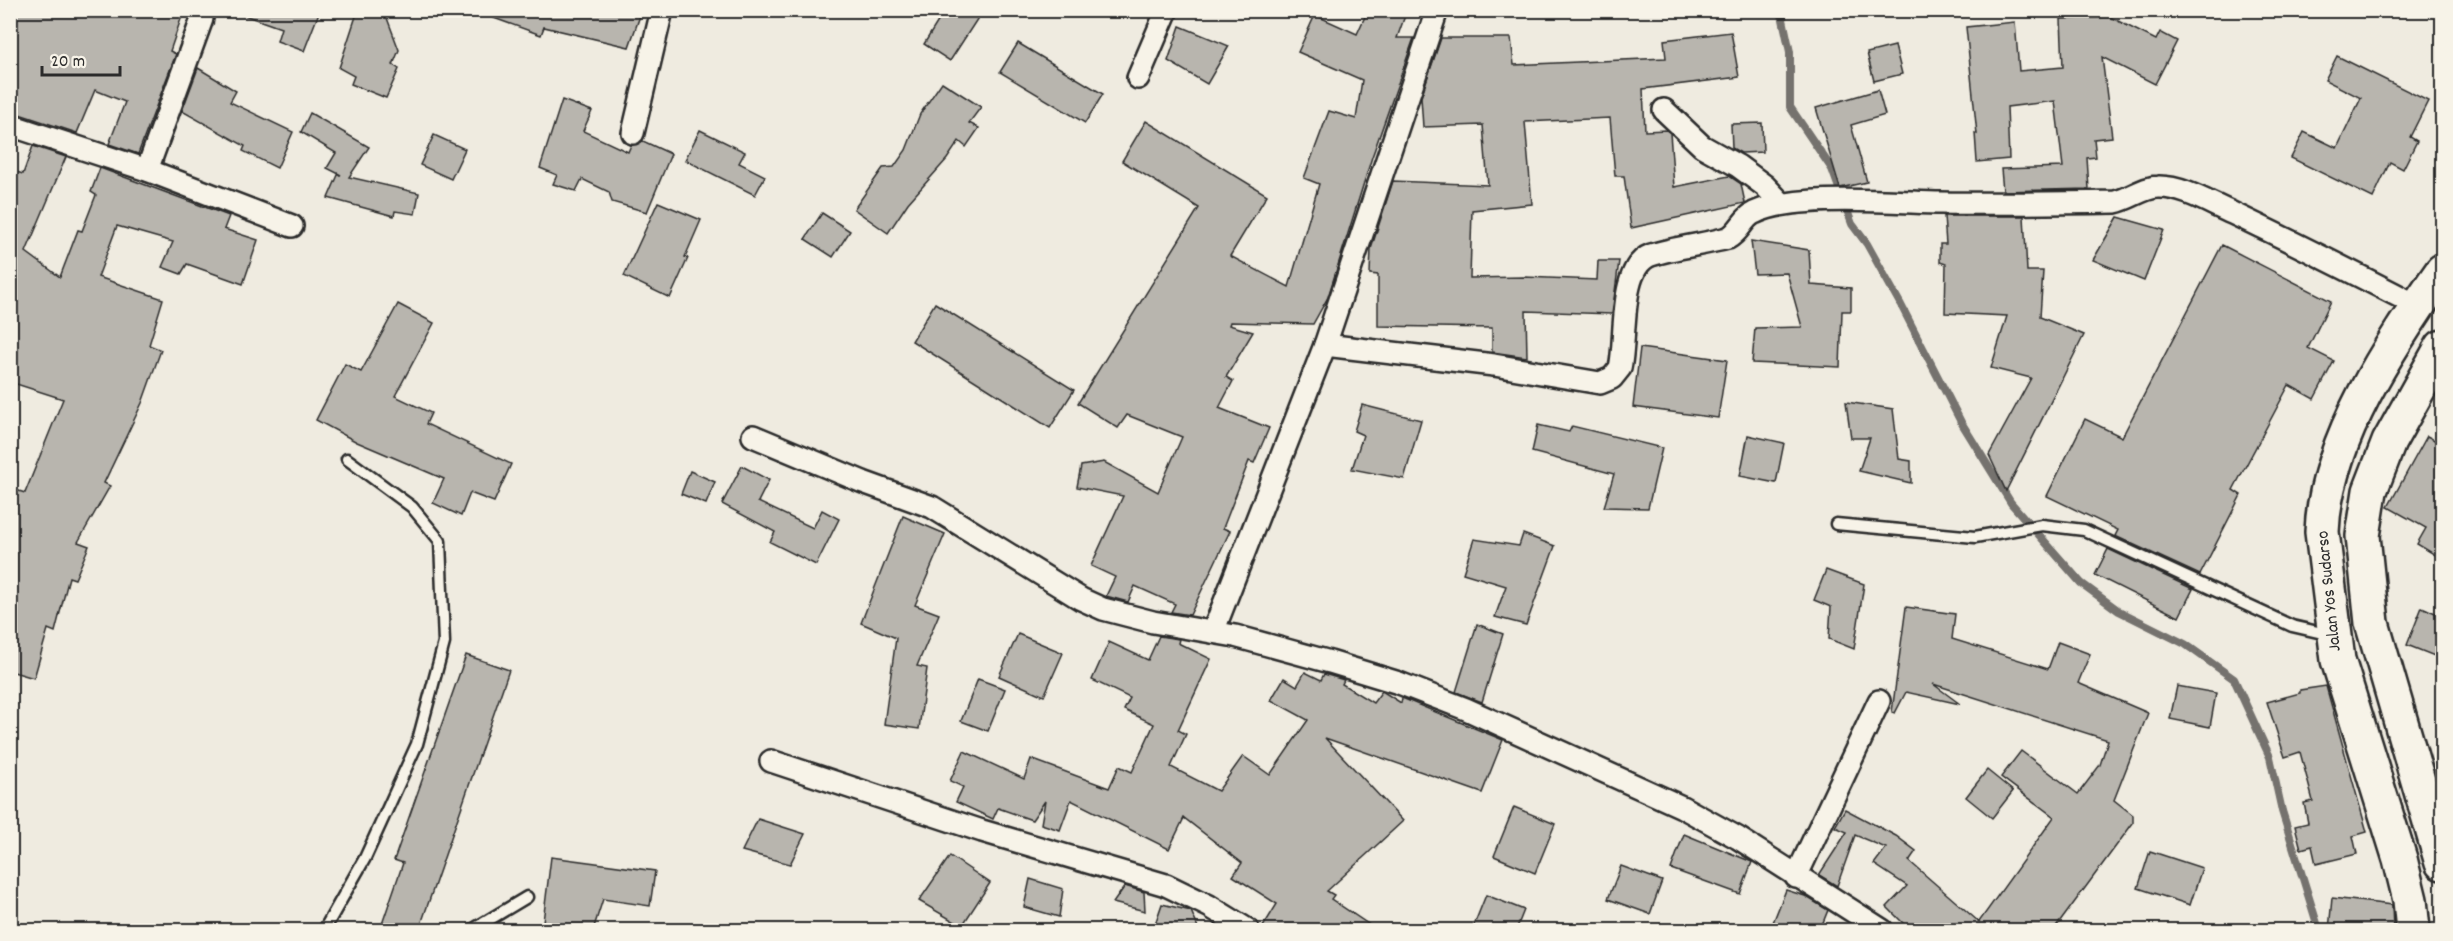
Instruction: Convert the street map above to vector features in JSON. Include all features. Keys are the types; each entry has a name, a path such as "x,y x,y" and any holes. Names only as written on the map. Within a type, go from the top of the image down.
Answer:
{"highway":[{"name":"Jalan Yos Sudarso","path":"2413,930 2410,900 2400,859 2346,692 2334,636 2322,532 2326,488 2366,393 2418,306 2442,271"},
{"path":"2442,347 2389,442 2370,491 2363,536 2372,623 2442,863"}],"street":[{"path":"147,170 202,19 199,10"},
{"path":"633,133 662,10"},
{"path":"1138,78 1167,10"},
{"path":"1212,632 1325,345 1437,10"},
{"path":"1664,110 1702,146 1765,186 1782,204"},
{"path":"10,124 147,170 292,226"},
{"path":"1325,345 1494,365 1600,383 1612,378 1620,368 1631,280 1639,263 1650,255 1728,238 1736,234 1753,213 1782,204 1851,201 2015,204 2115,202 2158,186 2214,205 2311,250 2418,306"},
{"path":"753,436 863,482 932,507 1081,599 1103,609 1153,622 1212,632 1340,665 1399,683 1466,709 1682,807 1738,838 1796,878 1882,930"},
{"path":"1796,878 1879,701"},
{"path":"771,760 982,831 1166,885 1209,906 1248,930"}],"lane":[{"path":"324,930 365,858 417,744 444,643 440,541 412,507 347,459"},
{"path":"1836,524 1975,537 2042,525 2084,530 2292,626 2334,636"},
{"path":"472,930 527,897"}],"building":[{"path":"10,10 184,10 170,51 176,54 138,154 109,144 125,102 95,90 77,133 10,111"},
{"path":"241,10 320,10 304,51 277,41 281,28 241,14"},
{"path":"358,10 384,10 399,50 393,65 399,69 386,98 351,84 354,76 339,68"},
{"path":"481,10 642,10 629,47 544,27 541,35 480,13"},
{"path":"945,10 983,10 950,61 924,44"},
{"path":"1368,10 1407,10 1397,38 1414,38 1372,157 1328,297 1313,324 1230,322 1229,325 1253,332 1226,377 1233,381 1219,408 1269,428 1254,463 1249,461 1223,528 1230,531 1190,615 1171,612 1175,604 1135,586 1128,602 1106,596 1115,577 1091,566 1123,496 1077,487 1081,466 1104,462 1158,492 1182,437 1127,415 1118,428 1078,403 1199,208 1122,161 1146,121 1267,195 1230,256 1289,287 1319,184 1304,178 1329,111 1356,119 1362,80 1298,52 1315,15 1357,34"},
{"path":"2110,17 2156,40 2160,32 2177,41 2155,84 2102,57 2112,137 2094,139 2096,157 2087,158 2089,189 2003,191 2001,169 2063,167 2055,101 2007,107 2009,159 1977,162 1975,133 1977,134 1966,27 2015,22 2019,71 2063,67 2061,19"},
{"path":"1180,26 1229,46 1207,84 1168,61"},
{"path":"1731,32 1739,77 1643,89 1645,131 1666,130 1670,133 1674,187 1729,176 1741,184 1745,203 1631,228 1624,176 1615,176 1610,118 1525,122 1532,204 1472,210 1470,278 1524,277 1597,280 1598,261 1619,261 1612,314 1526,311 1527,357 1492,352 1492,328 1378,326 1378,275 1370,274 1371,249 1393,181 1488,185 1483,125 1423,127 1421,97 1441,38 1511,38 1514,65 1666,58 1664,40"},
{"path":"1018,43 1103,94 1085,123 1000,72"},
{"path":"1895,46 1902,74 1874,81 1867,53"},
{"path":"2337,56 2428,101 2410,137 2417,141 2403,169 2390,162 2373,198 2291,158 2304,132 2337,148 2361,98 2325,80"},
{"path":"198,68 236,91 230,102 293,132 277,168 243,151 245,146 182,111"},
{"path":"942,82 981,107 969,123 979,128 966,147 959,141 947,159 908,203 888,233 854,209 883,168 894,167 906,150 920,114"},
{"path":"1878,90 1885,115 1851,125 1867,182 1840,188 1816,108"},
{"path":"562,100 592,111 583,131 628,152 631,145 643,141 671,154 647,212 612,202 609,192 582,179 576,191 553,184 557,175 540,168"},
{"path":"310,113 369,147 349,177 419,193 415,214 395,211 394,216 328,198 338,175 341,175 327,168 336,153 301,132"},
{"path":"1762,123 1763,152 1741,153 1732,148 1731,124"},
{"path":"700,130 745,152 739,163 765,176 755,195 685,160"},
{"path":"434,135 465,149 451,179 420,165"},
{"path":"33,146 66,157 26,252 60,277 78,230 82,231 96,195 91,192 100,168 229,216 224,229 258,240 243,284 187,264 181,274 162,267 173,242 117,226 98,277 163,299 149,345 161,350 142,403 104,483 110,486 78,542 89,546 75,579 69,577 55,632 48,629 34,678 10,671 10,488 25,493 63,399 10,382 10,170 23,174"},
{"path":"658,202 701,220 685,257 688,258 670,298 624,276"},
{"path":"822,213 850,231 833,257 805,239"},
{"path":"1944,216 2024,216 2027,271 2043,271 2040,317 2084,335 2006,491 1989,455 2031,378 1991,368 2007,316 1945,313 1946,264 1940,262 1940,244 1946,244"},
{"path":"2118,217 2164,230 2144,281 2093,260"},
{"path":"1751,241 1809,250 1811,285 1851,288 1851,311 1842,311 1840,367 1752,363 1755,328 1802,327 1787,273 1755,274"},
{"path":"2222,245 2331,301 2308,348 2334,361 2314,399 2289,385 2233,490 2241,495 2200,575 2115,536 2118,530 2047,496 2085,419 2122,437"},
{"path":"935,303 1074,390 1050,428 912,341"},
{"path":"398,304 434,323 395,396 431,413 426,424 511,464 494,502 470,493 461,516 433,503 444,479 357,442 316,420 345,364 361,372"},
{"path":"1640,348 1727,360 1718,418 1633,407"},
{"path":"1846,402 1893,409 1899,459 1911,461 1911,483 1859,471 1870,438 1851,438"},
{"path":"1362,405 1421,420 1404,479 1352,469 1363,435 1354,431"},
{"path":"1538,425 1569,432 1572,426 1662,448 1648,508 1604,507 1614,474 1532,452"},
{"path":"1748,435 1784,443 1776,483 1740,476"},
{"path":"2427,436 2442,444 2442,559 2417,544 2426,528 2388,507"},
{"path":"742,466 769,480 758,502 813,528 822,510 839,519 816,565 770,542 775,532 722,504"},
{"path":"690,471 715,482 706,504 681,494"},
{"path":"903,516 945,534 915,605 939,614 917,666 927,668 919,729 884,724 896,638 861,623"},
{"path":"1523,534 1555,546 1526,625 1495,617 1506,586 1463,573 1474,539 1519,546"},
{"path":"2108,549 2193,589 2179,617 2095,575"},
{"path":"1826,570 1864,584 1854,649 1829,639 1831,607 1814,600"},
{"path":"1906,607 1955,614 1952,639 2048,669 2058,642 2090,654 2078,683 2148,713 2114,800 2133,815 2133,823 2054,930 1910,930 1887,907 1907,886 1874,864 1886,848 1855,835 1837,886 1819,875 1847,832 1835,827 1845,809 1896,836 1916,851 1909,861 1979,922 2054,817 2001,777 2021,751 2078,794 2100,765 2108,740 1933,684 1960,704 1906,692 1895,713 1892,712"},
{"path":"2422,607 2442,616 2442,659 2407,645"},
{"path":"1477,624 1503,634 1482,702 1456,692"},
{"path":"1018,634 1063,653 1044,696 999,676"},
{"path":"1159,636 1179,639 1178,643 1211,659 1178,730 1186,734 1171,767 1218,791 1243,756 1270,775 1308,720 1271,700 1284,678 1297,686 1305,672 1321,680 1324,674 1344,680 1342,684 1373,703 1382,691 1401,703 1402,698 1503,740 1482,793 1325,738 1403,821 1327,891 1334,895 1331,899 1377,930 1261,930 1277,904 1233,876 1242,863 1184,818 1169,849 1071,800 1060,830 1041,824 1045,801 1032,820 998,808 993,819 956,802 963,787 950,781 964,751 1024,779 1031,759 1109,788 1119,766 1132,772 1154,724 1124,710 1130,698 1092,680 1109,642 1148,660"},
{"path":"466,655 509,670 419,930 380,930 403,863 394,860"},
{"path":"978,679 1005,689 988,731 961,721"},
{"path":"2177,686 2216,693 2210,727 2170,719"},
{"path":"2326,686 2367,832 2353,836 2357,854 2316,864 2312,846 2301,849 2295,826 2308,823 2304,803 2313,801 2300,752 2285,757 2267,702 2300,693 2300,690"},
{"path":"1987,770 2013,791 1992,818 1966,797"},
{"path":"1514,807 1555,824 1535,873 1494,856"},
{"path":"758,819 805,834 790,864 742,851"},
{"path":"1684,834 1752,862 1740,894 1671,869"},
{"path":"2150,851 2202,868 2190,905 2138,888"},
{"path":"950,856 990,883 962,926 919,901"},
{"path":"551,857 655,871 650,906 603,899 593,930 542,930"},
{"path":"1621,866 1662,881 1650,914 1608,899"},
{"path":"1030,879 1063,889 1059,917 1024,907"},
{"path":"1125,886 1144,892 1145,911 1113,903"},
{"path":"1786,890 1805,896 1828,910 1820,930 1770,930"},
{"path":"1486,895 1524,910 1516,930 1472,930"},
{"path":"2332,898 2392,905 2393,930 2329,930"},
{"path":"1162,904 1191,911 1199,930 1153,930"}],"waterway":[{"path":"1781,10 1790,52 1790,107 1832,169 1852,224 1867,244 1901,305 1961,422 2011,503 2081,583 2119,611 2185,644 2234,679 2270,757 2282,811 2319,930"}]}
